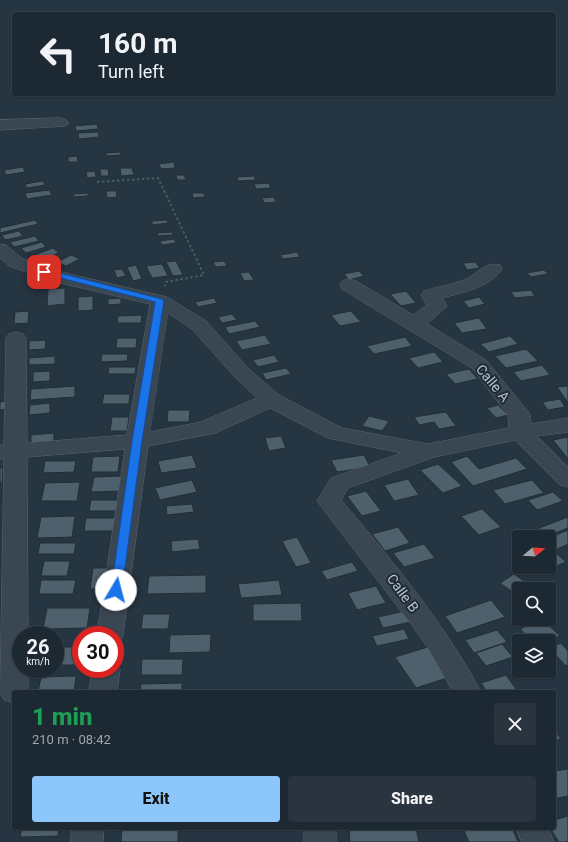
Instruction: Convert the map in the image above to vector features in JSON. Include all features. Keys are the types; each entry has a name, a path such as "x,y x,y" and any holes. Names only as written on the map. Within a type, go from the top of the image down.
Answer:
{"street":[{"path":"0,125 61,124"},
{"path":"0,248 15,262 59,277 160,301 172,307 200,325 241,372 271,400 336,433 428,451 520,432 568,425"},
{"path":"414,324 437,306 431,295 472,284 493,269"},
{"name":"Calle A","path":"349,285 479,364 519,414 520,432"},
{"path":"111,626 137,441 160,301"},
{"path":"14,690 8,452 16,338"},
{"path":"8,452 137,441 207,428 271,400"},
{"path":"520,432 568,480"},
{"name":"Calle B","path":"428,451 338,483 329,501 392,578 452,664 465,690"},
{"path":"103,690 105,678"},
{"path":"87,842 88,830"},
{"path":"533,830 538,842"}],"path":[{"path":"97,182 158,178 204,275 166,282 160,301"}],"building":[{"path":"97,124 98,129 76,131 75,126"},
{"path":"98,132 99,137 79,139 78,133"},
{"path":"121,152 121,155 106,156 106,153"},
{"path":"77,156 78,162 68,162 68,157"},
{"path":"174,162 175,168 161,169 159,164"},
{"path":"23,167 25,172 6,175 4,170"},
{"path":"120,168 132,168 134,175 121,176"},
{"path":"100,169 108,169 109,176 101,176"},
{"path":"95,171 96,177 87,178 86,172"},
{"path":"176,175 184,175 186,180 177,180"},
{"path":"254,176 256,180 238,181 237,177"},
{"path":"43,181 45,185 27,188 25,184"},
{"path":"269,183 271,188 256,189 254,184"},
{"path":"49,190 52,195 27,199 25,193"},
{"path":"106,191 116,191 117,197 107,198"},
{"path":"88,193 88,196 74,197 73,194"},
{"path":"192,193 204,193 205,197 193,198"},
{"path":"274,197 276,202 264,203 262,198"},
{"path":"35,220 38,224 0,233 0,228"},
{"path":"167,220 168,223 152,225 152,221"},
{"path":"19,231 23,236 5,240 2,235"},
{"path":"172,232 173,235 158,236 157,233"},
{"path":"35,236 39,241 14,247 10,242"},
{"path":"174,239 176,243 162,245 160,241"},
{"path":"42,242 46,247 26,253 21,248"},
{"path":"53,248 59,253 38,261 32,256"},
{"path":"297,252 300,257 283,259 280,255"},
{"path":"71,255 80,259 66,266 57,262"},
{"path":"176,261 183,275 173,276 166,262"},
{"path":"224,261 227,266 216,267 213,262"},
{"path":"475,262 480,268 467,270 463,263"},
{"path":"162,264 168,276 152,278 146,266"},
{"path":"136,265 142,279 133,281 127,267"},
{"path":"122,269 126,276 117,278 114,270"},
{"path":"544,270 548,274 531,277 527,273"},
{"path":"359,271 364,276 349,280 344,274"},
{"path":"249,272 254,280 244,281 240,273"},
{"path":"65,288 65,304 47,306 48,289"},
{"path":"531,290 535,296 515,298 511,292"},
{"path":"406,291 416,303 401,306 390,294"},
{"path":"93,296 93,310 78,311 78,297"},
{"path":"479,297 485,304 469,308 463,301"},
{"path":"121,298 121,304 108,305 108,299"},
{"path":"214,298 217,303 198,307 195,302"},
{"path":"29,311 28,323 14,324 15,312"},
{"path":"351,311 361,322 340,326 331,315"},
{"path":"232,314 237,320 222,323 218,317"},
{"path":"142,315 141,323 117,323 118,316"},
{"path":"479,318 487,329 462,333 454,323"},
{"path":"255,321 260,327 229,334 225,327"},
{"path":"265,335 271,344 242,350 236,341"},
{"path":"510,336 518,344 489,352 480,344"},
{"path":"405,337 412,346 374,354 367,346"},
{"path":"117,338 137,338 136,348 116,348"},
{"path":"46,340 45,349 29,350 29,341"},
{"path":"526,349 538,361 506,368 495,356"},
{"path":"434,352 443,362 418,368 409,358"},
{"path":"102,354 128,354 127,361 101,362"},
{"path":"274,355 279,362 258,367 253,360"},
{"path":"55,356 55,364 29,365 29,358"},
{"path":"542,365 550,375 521,381 513,372"},
{"path":"109,367 136,367 135,374 108,374"},
{"path":"286,368 291,374 266,380 262,373"},
{"path":"469,369 478,379 455,384 446,374"},
{"path":"50,371 50,381 33,382 33,372"},
{"path":"75,386 75,397 30,400 31,389"},
{"path":"557,387 568,387 568,403"},
{"path":"104,394 130,394 129,404 102,404"},
{"path":"560,399 565,407 548,410 542,402"},
{"path":"8,401 8,409 0,410 0,402"},
{"path":"50,403 50,413 29,415 30,405"},
{"path":"498,405 508,415 496,418 487,408"},
{"path":"168,410 190,410 189,422 167,422"},
{"path":"446,412 456,426 439,429 434,422 419,425 414,417"},
{"path":"369,416 389,421 382,431 362,426"},
{"path":"112,417 129,417 127,431 110,431"},
{"path":"54,433 54,441 31,443 31,435"},
{"path":"281,436 286,448 269,451 265,438"},
{"path":"568,437 568,459 553,440"},
{"path":"192,455 197,468 161,473 158,461"},
{"path":"364,455 370,467 337,472 331,460"},
{"path":"120,456 118,472 91,472 93,457"},
{"path":"467,456 479,469 516,458 527,469 473,486 451,462"},
{"path":"45,461 76,461 74,472 43,473"},
{"path":"438,464 462,486 443,493 420,470"},
{"path":"0,468 3,468 2,483 0,483"},
{"path":"124,476 123,491 91,492 94,477"},
{"path":"408,479 419,495 394,501 384,485"},
{"path":"192,480 197,492 160,500 155,488"},
{"path":"532,480 544,493 505,504 493,490"},
{"path":"80,482 77,501 41,501 45,483"},
{"path":"366,491 381,511 362,516 347,496"},
{"path":"553,492 563,501 537,510 528,500"},
{"path":"91,500 118,500 117,511 89,511"},
{"path":"192,504 194,512 167,515 166,506"},
{"path":"482,509 501,527 479,535 461,516"},
{"path":"75,516 72,537 37,538 41,517"},
{"path":"568,517 568,528 556,533 556,530 534,530"},
{"path":"86,518 117,518 116,531 84,531"},
{"path":"398,527 410,543 385,551 372,534"},
{"path":"568,530 568,544 556,550 556,535"},
{"path":"297,537 311,563 296,567 282,541"},
{"path":"198,539 200,549 172,552 171,541"},
{"path":"40,543 76,543 74,554 38,554"},
{"path":"424,544 435,558 404,567 393,553"},
{"path":"557,554 566,562 556,566"},
{"path":"44,561 70,561 67,576 41,576"},
{"path":"352,562 358,571 327,580 321,571"},
{"path":"93,568 110,568 108,589 90,589"},
{"path":"514,574 525,582 512,582 512,592 500,583"},
{"path":"206,575 206,593 147,594 149,576"},
{"path":"41,580 76,580 73,594 39,594"},
{"path":"279,580 282,595 241,598 238,584"},
{"path":"376,586 386,603 357,610 348,593"},
{"path":"491,600 505,617 457,633 445,616"},
{"path":"301,603 302,621 253,621 253,604"},
{"path":"47,608 90,608 87,626 72,626 72,628 64,629 64,626 44,626"},
{"path":"409,610 415,621 383,628 378,617"},
{"path":"143,614 170,614 168,629 141,629"},
{"path":"527,626 549,626 560,636 556,638 556,634 525,634 520,629"},
{"path":"404,629 409,639 377,646 372,636"},
{"path":"497,630 507,642 474,653 465,640"},
{"path":"211,634 210,652 169,653 170,635"},
{"path":"561,643 568,651 568,665 566,666 556,655 556,645"},
{"path":"502,644 512,657 486,666 476,653"},
{"path":"64,647 72,647 72,665 64,665"},
{"path":"428,647 450,677 416,688 395,657"},
{"path":"142,659 183,659 182,675 141,675"},
{"path":"506,675 517,690 486,690 481,683"},
{"path":"64,676 72,676 72,678 76,678 74,690 38,690 41,678 64,678"},
{"path":"182,683 182,690 140,690 141,684"},
{"path":"556,732 561,739 556,740"},
{"path":"568,769 568,796 556,799 556,771"},
{"path":"568,816 568,842 559,842 551,830 556,830 556,819"},
{"path":"22,830 59,830 58,836 20,837"},
{"path":"122,830 178,830 178,842 121,842"},
{"path":"349,830 416,830 419,842 350,842"},
{"path":"513,830 518,842 469,842 464,831"}],"route":[{"path":"44,272 59,277 160,301 137,441 116,590"}]}
